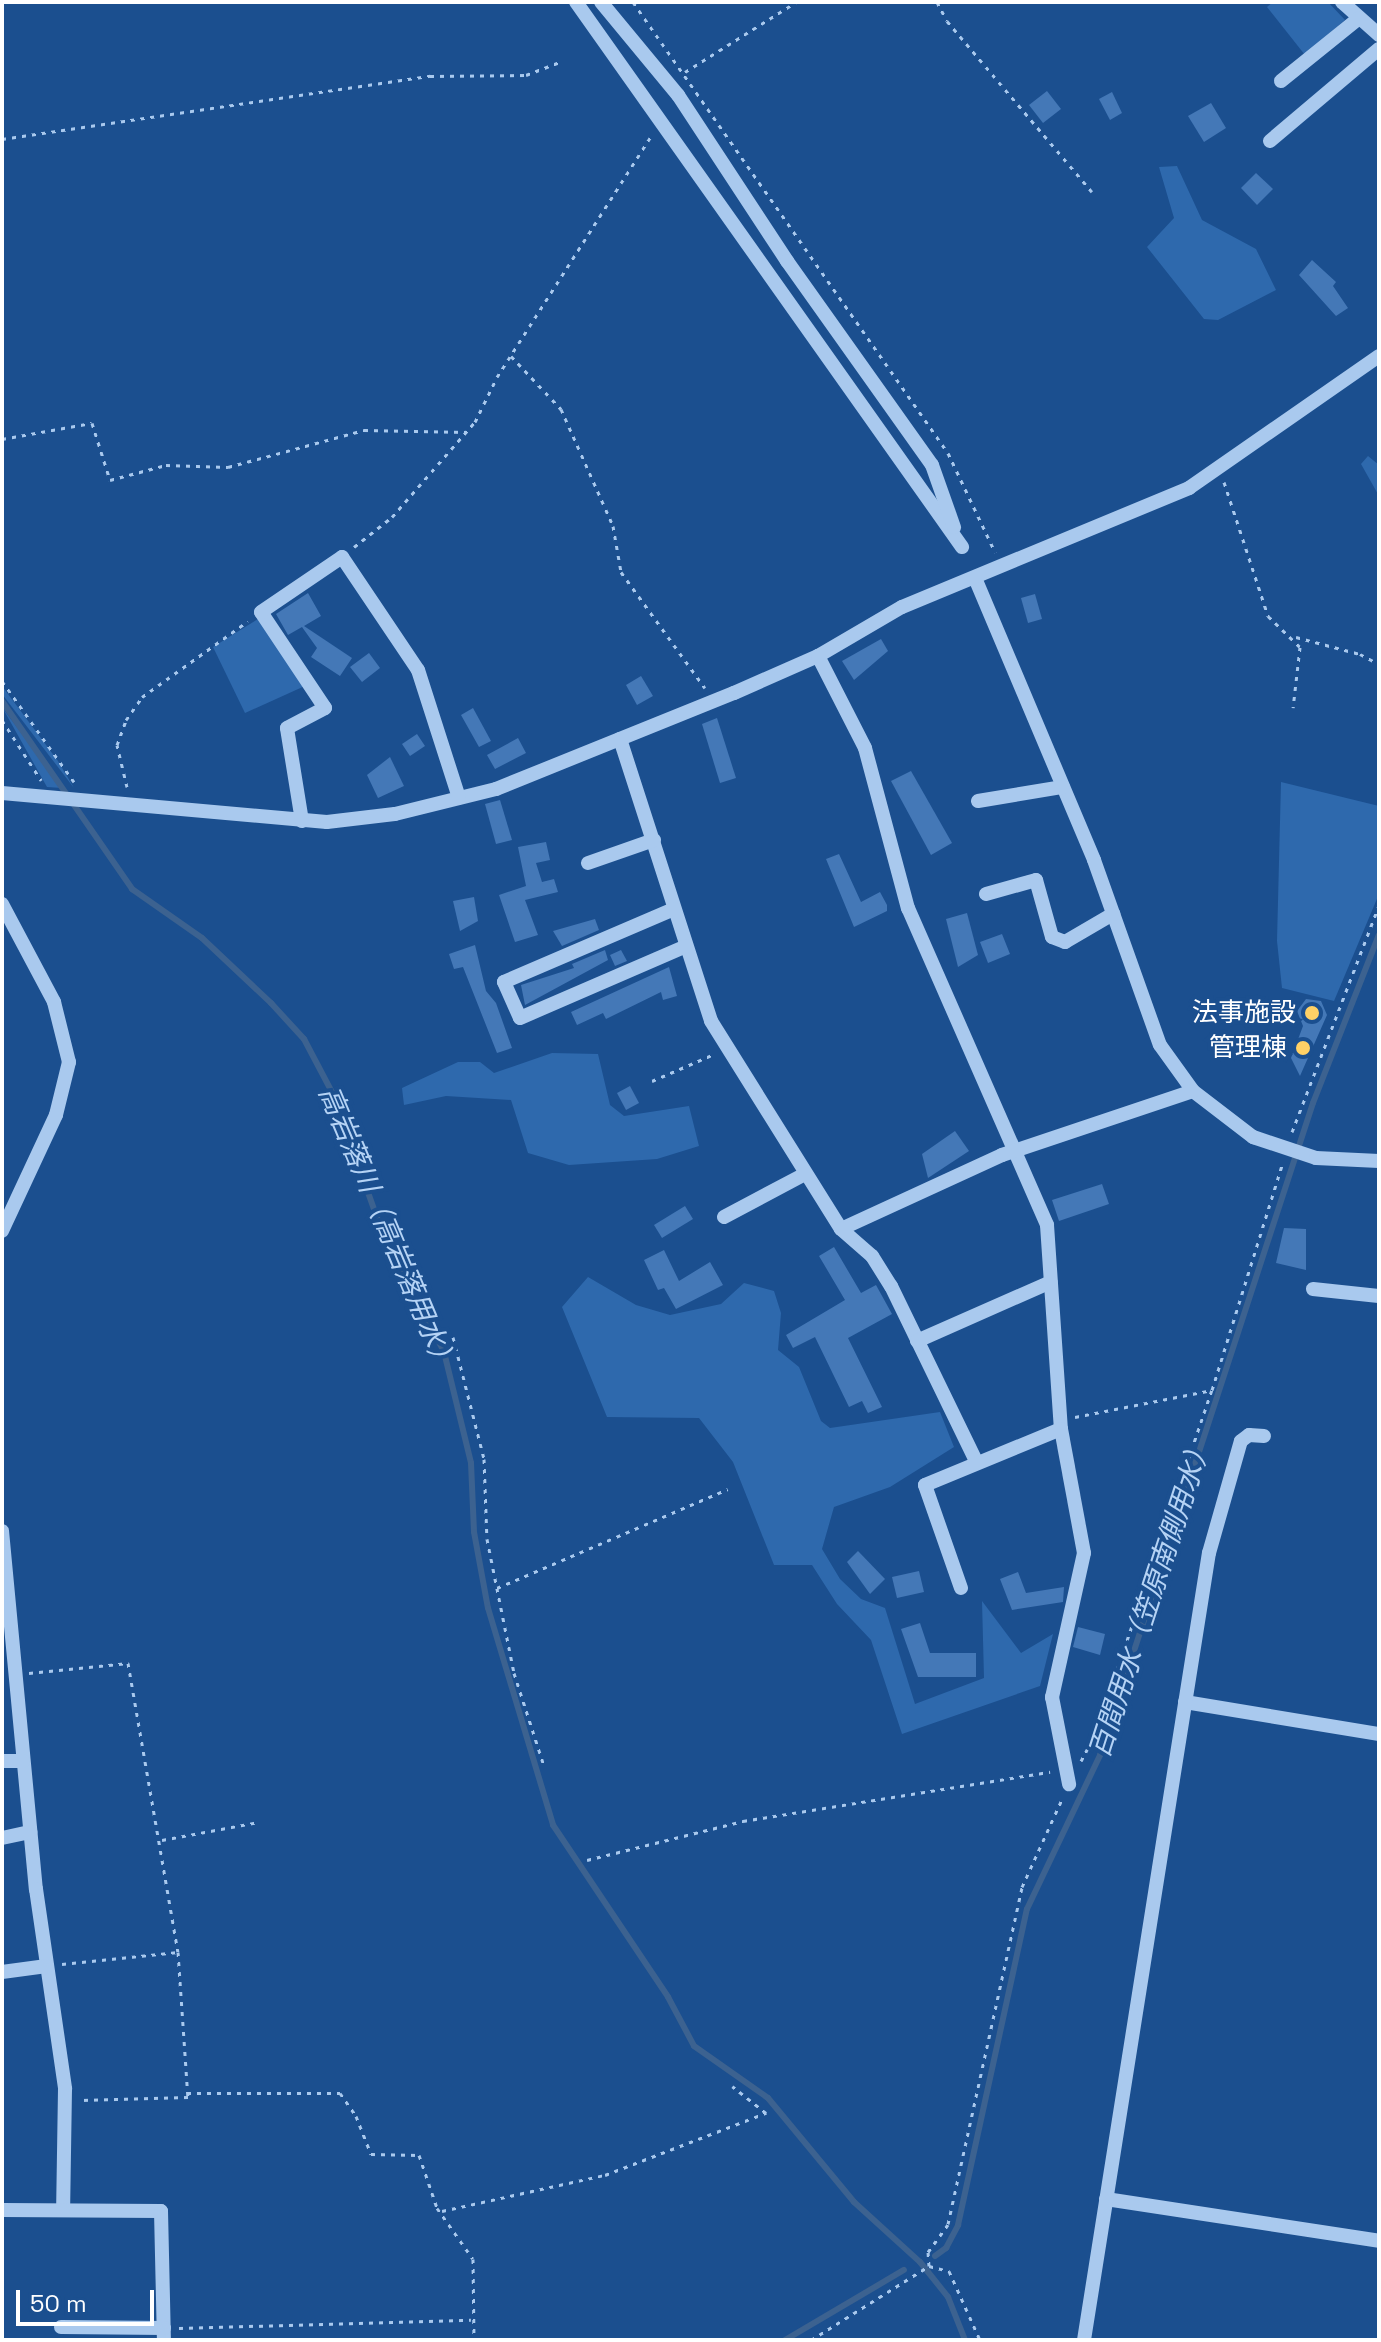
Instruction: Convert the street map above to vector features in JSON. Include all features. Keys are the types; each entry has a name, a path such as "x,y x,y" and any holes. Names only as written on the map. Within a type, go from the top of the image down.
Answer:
{"street":[{"path":"576,2 663,118 962,547 932,465 787,261 678,95 601,2"},
{"path":"1342,2 1379,35"},
{"path":"1281,81 1359,18"},
{"path":"1270,141 1379,49"},
{"path":"2,793 85,798 302,821 395,814 496,789 818,656 902,607 1002,567 1221,469 1379,356"},
{"path":"302,821 287,728 325,708 261,612 342,557 418,670 459,798"},
{"path":"975,578 1063,787 1160,1045 1193,1091 1253,1137 1316,1158 1379,1161"},
{"path":"818,656 865,748 908,908 963,1040 1018,1150 1047,1225 1060,1424 1084,1553 1052,1697 1067,1777"},
{"path":"620,739 711,1021 841,1229 872,1256 976,1461"},
{"path":"978,801 1063,787"},
{"path":"588,863 654,840"},
{"path":"986,894 1036,880 1052,937 1065,942 1113,914"},
{"path":"2,904 54,1002 69,1062 56,1115 2,1231"},
{"path":"674,909 504,982 520,1018 686,946"},
{"path":"841,1229 1018,1150 1193,1091"},
{"path":"724,1217 805,1174"},
{"path":"917,1341 1051,1282"},
{"path":"1313,1289 1379,1296"},
{"path":"961,1588 925,1485 1060,1424"},
{"path":"1084,2340 1214,1527 1241,1441 1249,1435 1264,1436"},
{"path":"2,1531 8,1655 15,1675 30,1832 65,2100 63,2210"},
{"path":"1185,1702 1379,1734"},
{"path":"2,1761 23,1761"},
{"path":"2,1838 30,1832"},
{"path":"2,1972 47,1966"},
{"path":"1106,2199 1379,2241"},
{"path":"2,2210 161,2211 164,2334 61,2327"}],"path":[{"path":"633,2 685,72 948,453 1002,567"},
{"path":"685,72 796,2"},
{"path":"937,2 947,21 1092,192"},
{"path":"2,139 430,76 526,75 562,61"},
{"path":"342,557 392,517 467,432 511,356 663,118"},
{"path":"511,356 561,409 613,526 621,572 715,701"},
{"path":"2,439 92,423 110,480 166,465 228,467 364,430 467,432"},
{"path":"1221,469 1268,616 1295,637 1360,654 1379,664"},
{"path":"125,803 127,787 117,745 126,720 142,697 202,650 261,612"},
{"path":"1293,708 1300,647 1295,637"},
{"path":"2,681 85,798"},
{"path":"2,720 38,771 47,795"},
{"path":"929,2266 928,2252 948,2224 1022,1887 1067,1777 1095,1735 1212,1390 1287,1150 1379,905"},
{"path":"652,1081 726,1049"},
{"path":"453,1337 484,1459 487,1539 514,1673 543,1763"},
{"path":"1060,1424 1212,1390"},
{"path":"497,1588 728,1489"},
{"path":"15,1675 128,1663 162,1840 178,1952 188,2097 65,2100"},
{"path":"587,1860 743,1821 1067,1777"},
{"path":"162,1840 259,1822"},
{"path":"47,1966 178,1952"},
{"path":"440,2212 605,2175 766,2113 732,2086"},
{"path":"187,2093 340,2093 356,2116 371,2154 419,2155 440,2212 473,2259 471,2320 474,2340"},
{"path":"811,2340 929,2266 949,2271 980,2340"},
{"path":"164,2334 471,2320"}],"shaded area":[{"path":"1273,2 1328,2 1345,20 1305,55 1267,7"},
{"path":"1177,166 1202,220 1256,249 1276,290 1218,320 1204,319 1147,247 1174,218 1159,167"},
{"path":"1368,456 1379,465 1379,496 1361,464"},
{"path":"261,617 307,685 245,713 213,647"},
{"path":"2,686 58,761 74,788 2,694"},
{"path":"2,707 62,788 47,787"},
{"path":"1281,782 1379,806 1379,894 1334,1001 1282,988 1277,941"},
{"path":"552,1053 598,1054 610,1105 624,1116 689,1106 699,1146 657,1159 569,1165 528,1153 511,1100 446,1096 404,1105 402,1088 458,1062 480,1062 494,1073"},
{"path":"588,1277 636,1305 670,1315 721,1304 744,1283 774,1291 781,1313 778,1350 799,1367 821,1421 830,1428 940,1412 954,1447 890,1487 834,1507 822,1549 840,1579 861,1599 885,1608 915,1704 984,1678 982,1601 1021,1653 1053,1634 1040,1686 902,1734 871,1640 837,1604 812,1565 774,1565 733,1462 699,1418 607,1417 562,1307"}],"building":[{"path":"1047,91 1061,109 1043,123 1029,105"},
{"path":"1112,92 1122,113 1110,120 1099,99"},
{"path":"1211,103 1226,128 1204,142 1188,116"},
{"path":"1256,173 1273,189 1257,205 1241,188"},
{"path":"1312,260 1336,282 1333,286 1348,308 1336,316 1299,275"},
{"path":"308,593 321,616 304,626 352,658 340,676 311,657 317,648 302,627 288,635 276,614"},
{"path":"1035,594 1042,619 1028,623 1021,598"},
{"path":"881,639 888,651 854,680 842,661"},
{"path":"369,653 380,668 362,682 350,667"},
{"path":"641,676 653,696 637,705 626,685"},
{"path":"473,708 491,741 479,747 461,715"},
{"path":"717,718 736,778 720,783 702,724"},
{"path":"417,734 425,746 410,756 402,744"},
{"path":"518,738 526,753 495,769 487,755"},
{"path":"390,757 404,786 378,798 367,775"},
{"path":"911,771 952,843 931,855 891,781"},
{"path":"500,800 512,840 496,844 485,804"},
{"path":"546,842 550,860 536,863 542,882 554,879 558,892 525,900 538,935 515,942 499,895 526,886 518,847"},
{"path":"839,854 861,902 880,892 887,905 887,911 854,927 826,859"},
{"path":"474,897 478,921 460,931 453,901"},
{"path":"967,913 978,955 958,967 946,919"},
{"path":"595,919 599,930 562,946 553,931"},
{"path":"1002,934 1010,954 988,963 980,942"},
{"path":"475,945 486,991 496,1003 512,1048 497,1053 463,967 454,969 449,954"},
{"path":"605,950 608,960 525,1005 521,985 574,968 572,964"},
{"path":"621,950 627,961 615,966 610,955"},
{"path":"669,967 677,996 663,1000 661,992 606,1019 603,1013 577,1025 571,1012"},
{"path":"1306,999 1321,1001 1327,1015 1300,1076 1291,1058 1303,1026 1297,1011"},
{"path":"630,1086 639,1103 626,1110 617,1093"},
{"path":"955,1131 969,1151 928,1178 922,1154"},
{"path":"1102,1184 1109,1204 1059,1221 1052,1200"},
{"path":"685,1206 693,1219 662,1238 654,1225"},
{"path":"1284,1228 1306,1229 1306,1270 1276,1263"},
{"path":"834,1247 861,1293 876,1285 892,1314 848,1338 882,1407 868,1413 862,1401 849,1407 815,1337 793,1348 786,1335 845,1300 819,1256"},
{"path":"664,1250 679,1281 710,1262 723,1285 676,1309 664,1288 658,1290 644,1260"},
{"path":"858,1551 885,1579 870,1594 847,1562"},
{"path":"919,1571 924,1592 897,1598 892,1577"},
{"path":"1018,1572 1026,1593 1064,1587 1063,1602 1012,1610 1000,1579"},
{"path":"920,1623 930,1653 976,1653 976,1677 918,1677 901,1629"},
{"path":"1078,1627 1105,1634 1100,1655 1073,1647"}],"waterway":[{"name":"高岩落川（高岩落用水）","path":"2,701 132,889 202,938 271,1003 304,1039 333,1094 384,1237 444,1352 471,1463 474,1532 488,1608 553,1825 668,1997 694,2046 768,2098 854,2202 920,2262 948,2297 965,2340"},
{"name":"百間用水（笠原南側用水）","path":"935,2256 946,2248 958,2225 1027,1909 1100,1755 1313,1103 1379,935"},
{"name":"百間用水（笠原南側用水）","path":"785,2340 904,2270"}],"place":[{"name":"法事施設","path":"1312,1013"},
{"name":"管理棟","path":"1303,1048"}]}
